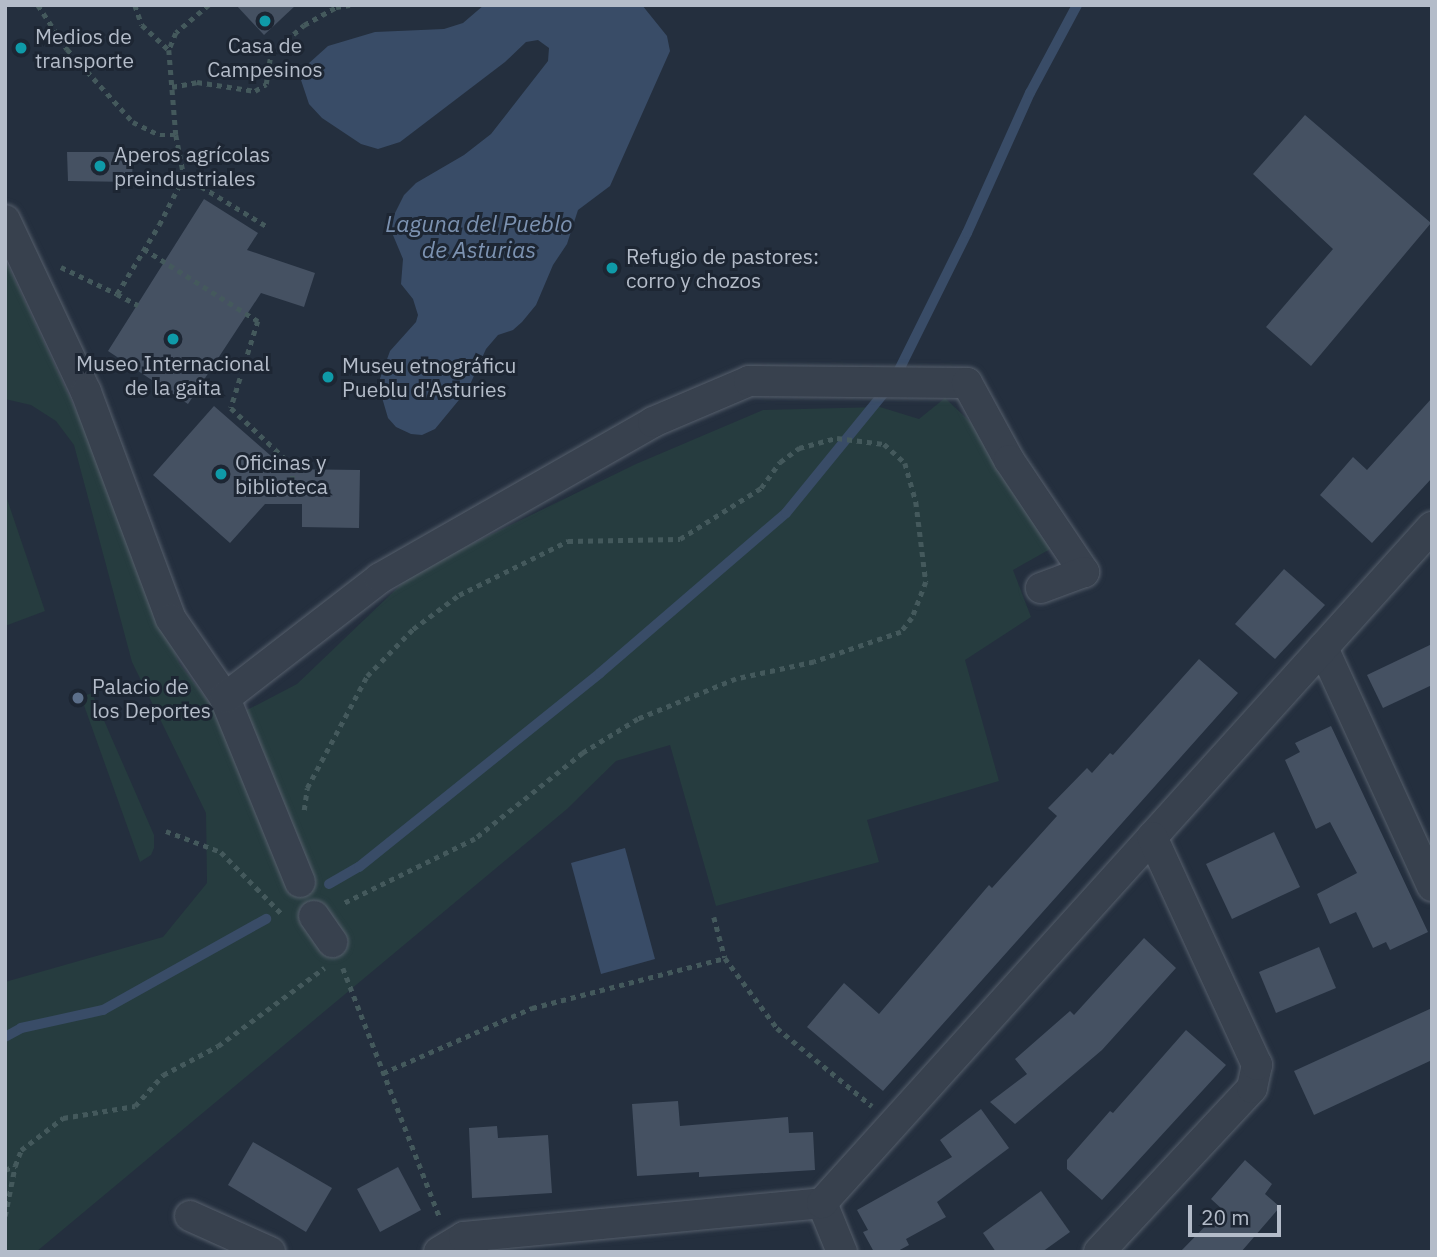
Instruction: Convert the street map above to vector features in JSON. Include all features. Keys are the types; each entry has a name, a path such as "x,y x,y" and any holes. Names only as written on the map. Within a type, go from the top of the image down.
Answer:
{"lane":[{"path":"11,232 86,392 171,620 225,698 300,882"},
{"path":"225,698 380,578 653,422 749,381 967,383 1009,460 1084,572 1041,588"},
{"path":"445,1248 464,1237 822,1203 1432,527"},
{"path":"1322,648 1432,886"},
{"path":"1099,1252 1252,1088 1257,1065 1152,838"},
{"path":"822,1203 842,1252"},
{"path":"190,1216 270,1252"}],"path":[{"path":"38,5 67,49 133,122 160,135 176,135"},
{"path":"135,5 142,26 169,50"},
{"path":"117,295 184,176 176,135 169,50 176,33 209,5"},
{"path":"173,87 197,82 255,91 267,84 271,54 304,25 336,7 350,5"},
{"path":"184,176 268,227"},
{"path":"11,232 138,305"},
{"path":"144,249 258,321 232,408 293,466 292,491"},
{"path":"303,813 307,788 368,676 413,629 458,595 568,541 680,539 761,488 780,462 799,448 837,438 884,444 905,463 916,502 926,582 912,618 901,632 814,662 736,679 638,719 583,753 475,839 319,933"},
{"path":"166,831 221,852 319,933 383,1073 445,1248"},
{"path":"714,917 725,958 777,1028 894,1124"},
{"path":"5,1216 21,1150 63,1118 135,1106 163,1075 218,1045 328,965 319,933"},
{"path":"383,1073 532,1008 725,958"},
{"path":"5,1170 15,1166"}],"green space":[{"path":"5,259 87,434 179,663 224,722 297,684 414,572 636,464 763,410 880,407 919,419 945,398 979,430 1052,548 1013,570 1031,617 965,660 999,781 867,820 879,862 716,906 670,745 616,761 567,809 36,1252 5,1252 5,982 163,937 207,883 206,813 132,662 74,445 56,421 31,405 5,399"},
{"path":"5,493 45,611 5,626"},
{"path":"92,693 154,835 151,855 140,862 81,697"}],"water":[{"name":"Laguna del Pueblo de Asturias","path":"484,5 642,5 667,36 670,51 610,186 578,210 567,244 553,265 536,305 513,330 498,335 486,349 468,389 435,429 422,435 411,434 396,427 388,418 378,384 390,351 416,322 418,315 413,299 401,284 403,259 390,228 395,213 404,195 416,183 464,155 491,134 548,61 549,48 538,40 526,42 505,62 400,142 378,149 361,144 322,118 309,104 301,80 308,64 328,46 375,32 444,29 463,23"},
{"path":"625,848 655,959 601,974 571,863"}],"building":[{"name":"Casa de Campesinos","path":"236,5 296,5 264,35"},
{"path":"1305,115 1431,223 1311,366 1266,327 1333,249 1253,174"},
{"name":"Aperos agrícolas preindustriales","path":"67,152 133,152 132,182 68,181"},
{"path":"204,199 258,233 247,250 315,273 304,307 261,293 188,404 108,351"},
{"path":"1432,398 1432,478 1372,543 1320,495 1353,457 1367,470"},
{"name":"Oficinas y biblioteca","path":"214,406 286,469 360,470 359,528 302,527 302,504 265,504 230,543 153,475"},
{"path":"1284,569 1325,605 1275,659 1235,624"},
{"path":"1432,644 1432,685 1383,708 1367,675"},
{"path":"1199,659 1238,693 883,1091 807,1027 844,983 879,1014 989,885 992,888 1057,816 1048,808 1087,768 1092,773 1110,753 1113,755"},
{"path":"1331,726 1428,932 1390,950 1386,942 1373,948 1356,912 1330,924 1317,894 1357,873 1330,822 1316,829 1285,760 1300,752 1295,743"},
{"path":"1274,832 1300,887 1232,919 1206,864"},
{"path":"1144,938 1176,968 1102,1050 1015,1124 990,1102 1027,1074 1015,1059 1070,1011 1074,1015"},
{"path":"1319,947 1336,988 1276,1013 1259,972"},
{"path":"1432,1008 1432,1060 1314,1115 1294,1071"},
{"path":"1186,1030 1226,1065 1102,1200 1067,1169 1067,1160 1110,1111 1113,1113"},
{"path":"678,1101 680,1126 788,1117 789,1133 813,1132 815,1170 699,1177 699,1172 637,1176 632,1104"},
{"path":"981,1109 1009,1148 937,1202 946,1217 906,1239 909,1245 896,1252 874,1252 863,1232 868,1230 857,1210 952,1157 940,1140"},
{"path":"497,1126 498,1138 548,1135 552,1193 472,1198 469,1128"},
{"path":"253,1142 332,1188 306,1232 228,1185"},
{"path":"1245,1160 1272,1184 1265,1194 1280,1207 1241,1252 1180,1252 1222,1209 1211,1199"},
{"path":"398,1167 421,1210 380,1232 357,1189"},
{"path":"1041,1191 1070,1232 1042,1252 996,1252 983,1233"}],"waterway":[{"path":"329,884 359,867 600,673 786,513 893,382 967,233 1030,93 1077,5"},
{"path":"5,1037 21,1028 103,1010 266,919"}],"place":[{"name":"Casa de Campesinos","path":"265,21"},
{"name":"Medios de transporte","path":"21,48"},
{"name":"Aperos agrícolas preindustriales","path":"100,166"},
{"name":"Refugio de pastores: corro y chozos","path":"612,268"},
{"name":"Museo Internacional de la gaita","path":"173,339"},
{"name":"Museu etnográficu Pueblu d'Asturies","path":"328,377"},
{"name":"Oficinas y biblioteca","path":"221,474"},
{"name":"Palacio de los Deportes","path":"78,698"}]}
